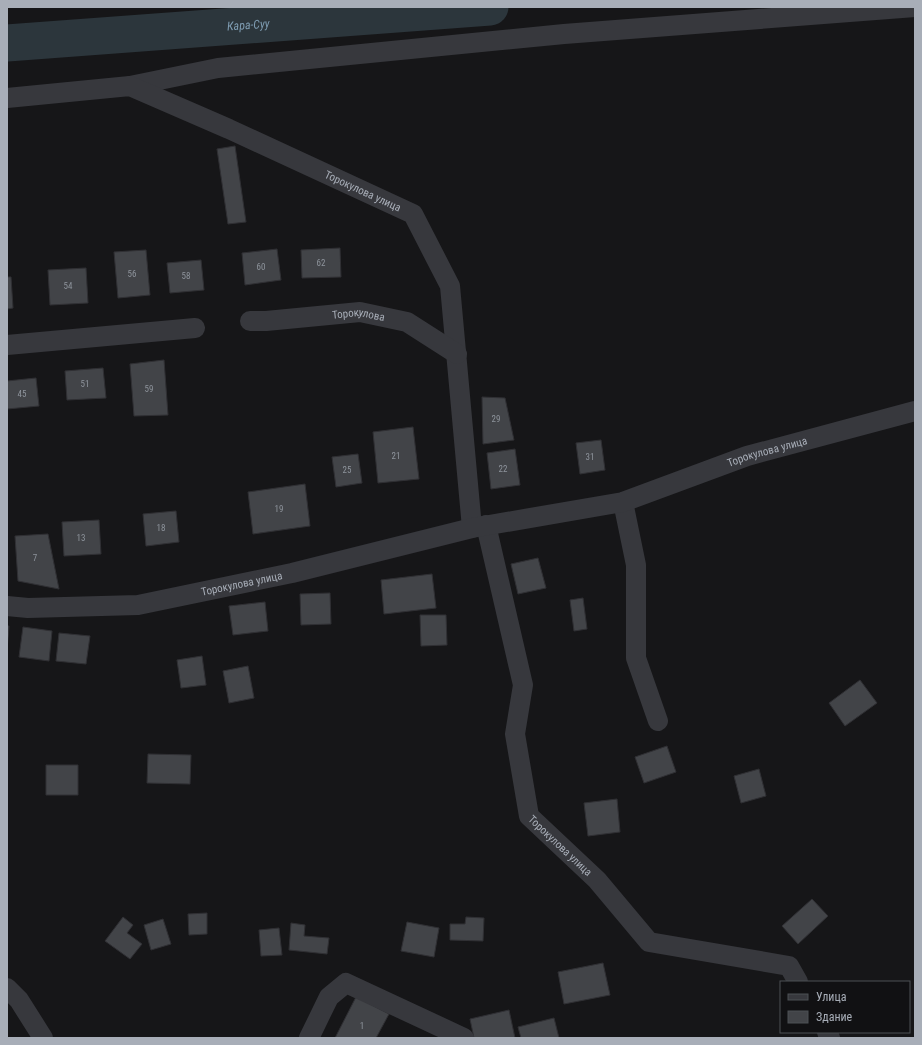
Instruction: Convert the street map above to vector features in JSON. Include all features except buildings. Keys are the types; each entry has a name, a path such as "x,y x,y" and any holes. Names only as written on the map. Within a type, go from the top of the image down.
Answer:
{"street":[{"path":"130,86 218,68 564,34 915,7"},
{"name":"Торокулова улица","path":"7,98 130,86 229,129 413,214 450,286 456,354 479,526 523,685 515,734 529,816 596,880 649,942 789,966 797,981"},
{"name":"Торокулова","path":"250,321 266,321 360,312 407,322 456,354"},
{"path":"7,345 195,328"},
{"name":"Торокулова улица","path":"7,606 28,608 138,605 292,573 479,526 623,502 747,456 915,411"},
{"path":"623,502 636,565 636,658 658,721"},
{"path":"309,1038 329,997 346,983 464,1038"},
{"path":"7,988 19,1000 43,1038"}],"waterway":[{"name":"Кара-Суу","path":"7,43 490,7"}]}
